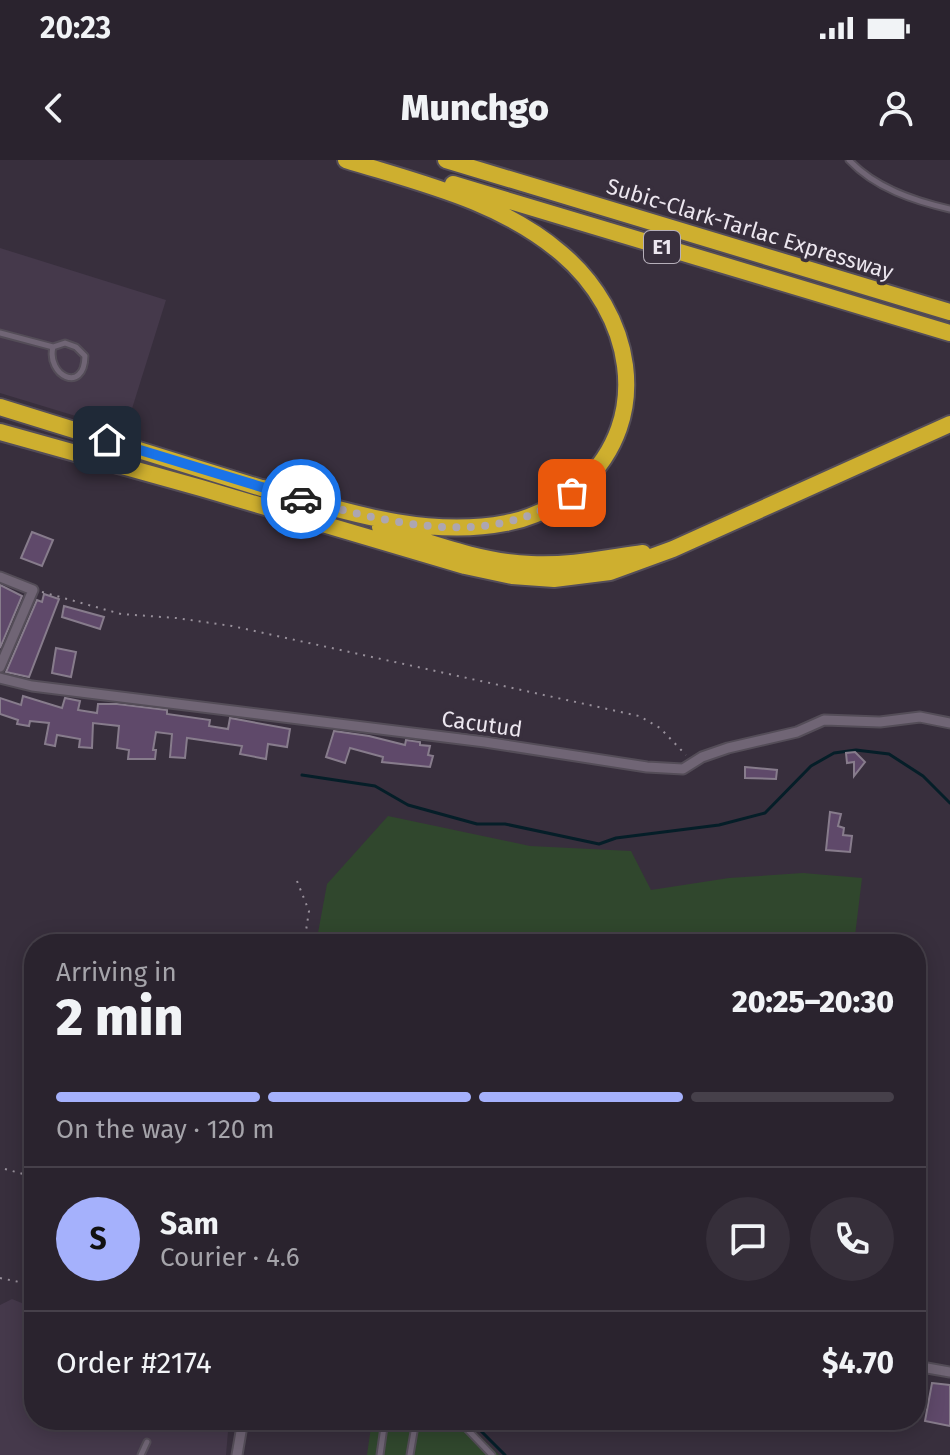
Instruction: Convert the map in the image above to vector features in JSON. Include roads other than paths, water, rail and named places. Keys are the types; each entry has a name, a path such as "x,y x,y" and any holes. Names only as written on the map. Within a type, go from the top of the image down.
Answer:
{"highway":[{"path":"263,488 417,525 468,528 508,523 552,506 583,483 607,452 623,413 626,373 618,332 598,293 561,253 528,229 495,211 445,191 346,160"},
{"name":"Subic-Clark-Tarlac Expressway","path":"375,160 950,333"},
{"name":"Subic-Clark-Tarlac Expressway","path":"446,160 950,312"},
{"path":"0,407 424,541 498,560 533,564 576,563 673,549"},
{"path":"0,432 491,572 531,578 572,578 610,572 673,549 950,424"}],"street":[{"path":"0,577 33,590 0,667"},
{"name":"Cacutud","path":"0,678 32,686 485,742 647,767 683,769 702,757 797,732 824,720 880,722 920,717 950,723"},
{"path":"926,1368 950,1372"},
{"path":"237,1455 241,1430"}],"lane":[{"path":"849,160 857,169 892,191 950,209"},
{"path":"0,333 53,347 65,343 76,347 85,356 85,368 81,375 75,378 64,376 55,368 51,359 53,347"},
{"path":"380,1455 384,1430"},
{"path":"410,1455 414,1430"},
{"path":"468,1430 492,1455"},
{"path":"141,1455 147,1442"}],"waterway":[{"path":"302,775 375,786 408,805 477,824 505,824 599,844 616,838 719,825 765,813 811,766 834,753 856,750 889,754 923,776 950,803"},
{"path":"480,1430 505,1455"}]}
